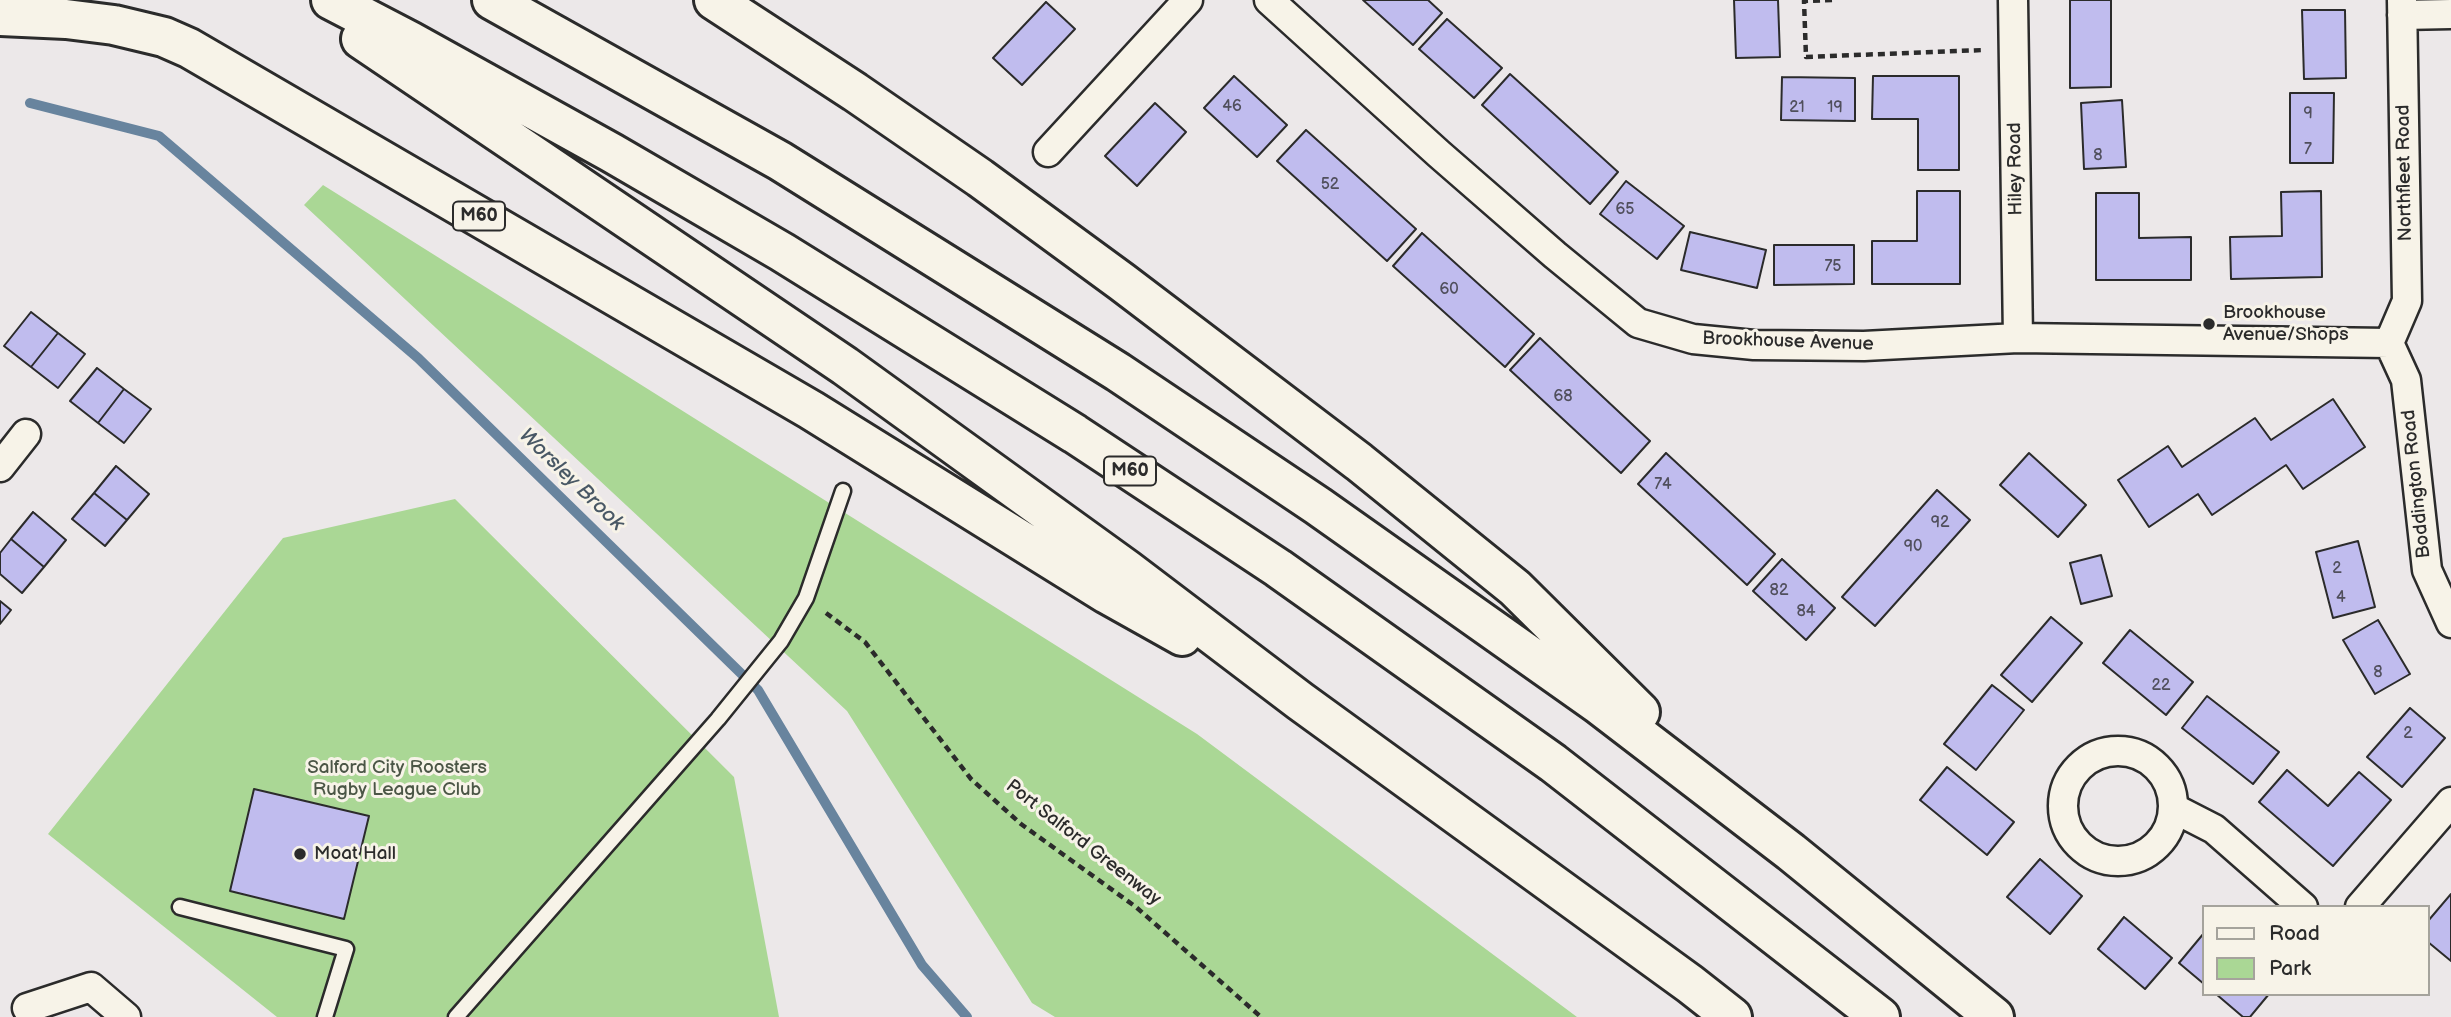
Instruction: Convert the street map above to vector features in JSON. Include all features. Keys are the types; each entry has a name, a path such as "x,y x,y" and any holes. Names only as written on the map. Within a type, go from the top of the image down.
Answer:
{"highway":[{"path":"0,8 25,0"},
{"path":"304,0 845,366 1126,569 1300,701"},
{"name":"M60","path":"331,0 612,153 793,259 1020,399 1255,553 1553,764 1880,1017"},
{"path":"492,0 780,161 1118,372 1318,506 1587,696 1730,806 1994,1017"},
{"path":"714,0 855,92 990,186 1122,282 1359,462 1515,588 1600,671 1730,806"},
{"name":"M60","path":"0,16 66,19 143,31 189,48 231,72 811,410 1107,594 1300,701 1732,1017"}],"street":[{"path":"1048,152 1188,0"},
{"name":"Brookhouse Avenue","path":"1269,0 1481,191 1638,323 1693,339 1754,345 1864,346 2018,338 2389,343"},
{"name":"Hiley Road","path":"2013,0 2018,338"},
{"path":"2402,8 2451,14"},
{"name":"Northfleet Road","path":"2389,343 2407,301 2402,8"},
{"name":"Boddington Road","path":"2389,343 2406,380 2427,570 2451,623"},
{"path":"0,467 26,434"},
{"path":"2362,905 2451,802"},
{"path":"2173,808 2214,829 2301,905"},
{"path":"27,1008 91,987 126,1017"}],"lane":[{"path":"456,1017 718,719 781,641 806,598 843,491"},
{"path":"180,907 346,949 324,1017"}],"path":[{"path":"1832,0 1804,1 1806,57 2014,48"},
{"name":"Port Salford Greenway","path":"806,598 865,642 971,779 1021,824 1136,907 1261,1017"}],"green space":[{"path":"323,185 1197,734 1577,1017 1055,1017 1032,1003 847,711 304,205"},
{"name":"Salford City Roosters Rugby League Club","path":"455,499 734,777 779,1017 277,1017 48,834 283,538"}],"building":[{"path":"1363,0 1428,0 1442,13 1413,45"},
{"path":"1734,0 1778,0 1780,57 1736,58"},
{"path":"2070,0 2111,0 2111,87 2070,88"},
{"path":"1046,2 1075,29 1022,85 993,58"},
{"path":"2302,10 2345,10 2346,78 2304,79"},
{"path":"1447,19 1502,68 1474,98 1419,49"},
{"path":"1510,74 1618,172 1590,204 1482,105"},
{"path":"1234,76 1287,125 1257,157 1204,108"},
{"path":"1873,76 1959,76 1959,170 1918,170 1918,119 1872,119"},
{"path":"1782,77 1855,78 1855,121 1781,120"},
{"path":"2290,93 2334,93 2333,163 2290,163"},
{"path":"2122,100 2126,167 2084,169 2081,103"},
{"path":"1155,103 1186,132 1137,186 1105,156"},
{"path":"1306,130 1416,229 1387,261 1277,161"},
{"path":"1626,181 1684,226 1657,259 1600,214"},
{"path":"1917,191 1960,191 1960,284 1872,284 1872,241 1917,241"},
{"path":"2321,191 2322,277 2231,279 2230,237 2282,236 2281,192"},
{"path":"2096,193 2139,193 2139,238 2191,237 2191,280 2096,280"},
{"path":"1690,232 1766,250 1757,288 1681,270"},
{"path":"1422,233 1534,334 1505,367 1393,266"},
{"path":"1774,245 1854,245 1854,284 1774,285"},
{"path":"31,312 58,333 31,367 4,346"},
{"path":"58,333 85,354 58,388 31,367"},
{"path":"1540,338 1650,441 1621,473 1510,370"},
{"path":"97,368 124,389 98,423 70,401"},
{"path":"124,389 151,409 124,443 98,423"},
{"path":"2333,399 2365,447 2303,489 2286,465 2212,515 2198,494 2149,527 2118,480 2168,446 2182,467 2255,418 2271,440"},
{"path":"1666,453 1775,554 1747,585 1638,484"},
{"path":"2029,453 2086,505 2058,537 2000,485"},
{"path":"116,466 149,494 127,520 94,493"},
{"path":"1937,490 1970,520 1875,626 1842,597"},
{"path":"94,493 127,520 105,546 72,519"},
{"path":"33,512 66,540 44,567 11,539"},
{"path":"11,539 44,567 22,593 0,574 0,553"},
{"path":"2358,541 2375,607 2333,618 2316,552"},
{"path":"2101,555 2112,596 2081,604 2070,563"},
{"path":"1782,559 1835,608 1806,640 1753,591"},
{"path":"0,601 11,610 0,624"},
{"path":"2051,617 2082,643 2032,702 2001,675"},
{"path":"2378,620 2410,674 2375,694 2343,640"},
{"path":"2130,630 2193,682 2166,715 2103,663"},
{"path":"1992,685 2024,710 1976,770 1944,744"},
{"path":"2207,696 2279,752 2253,784 2182,728"},
{"path":"2410,708 2445,738 2402,787 2367,757"},
{"path":"1947,767 2014,822 1987,855 1920,800"},
{"path":"2287,770 2328,806 2359,772 2391,800 2333,866 2259,802"},
{"name":"Moat Hall","path":"254,789 369,816 344,919 230,891"},
{"path":"2040,859 2082,896 2050,934 2007,897"},
{"path":"2451,894 2451,961 2430,944 2430,919"},
{"path":"2124,917 2172,958 2145,989 2098,949"},
{"path":"2202,935 2202,982 2179,963"},
{"path":"2218,996 2267,996 2250,1017 2243,1017"}],"waterway":[{"name":"Worsley Brook","path":"30,103 159,136 418,358 758,690 922,965 967,1017"}],"place":[{"name":"Brookhouse Avenue/Shops","path":"2209,324"},
{"name":"Moat Hall","path":"300,854"}]}
